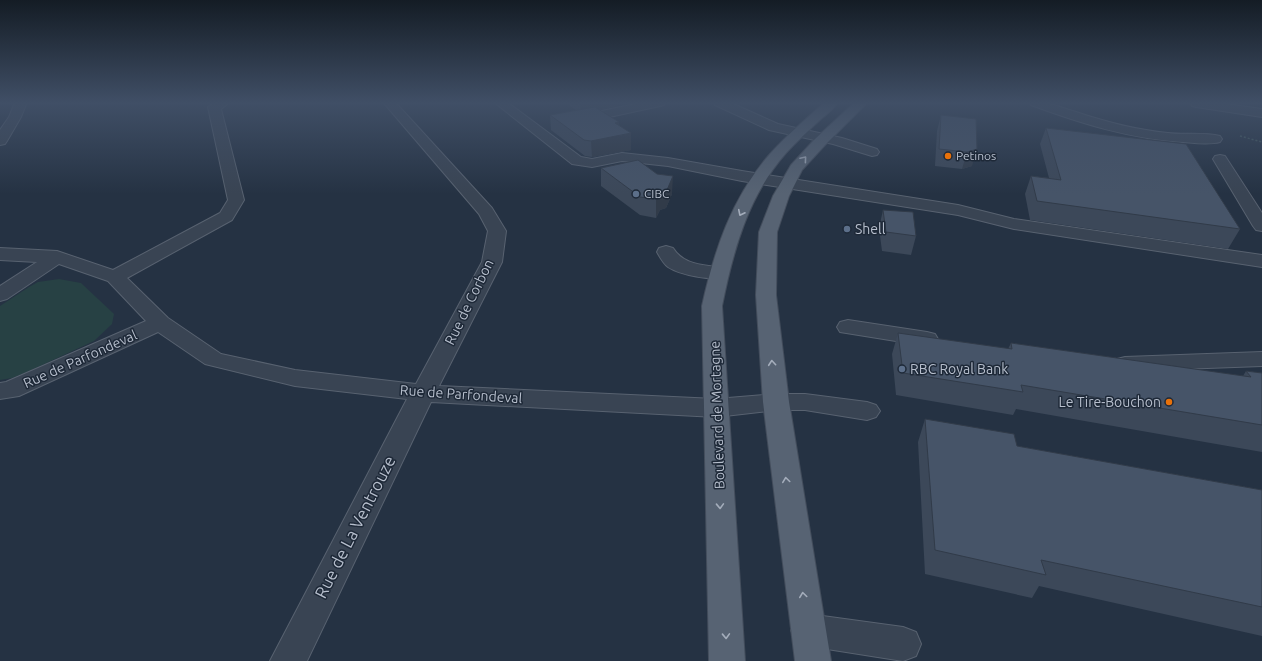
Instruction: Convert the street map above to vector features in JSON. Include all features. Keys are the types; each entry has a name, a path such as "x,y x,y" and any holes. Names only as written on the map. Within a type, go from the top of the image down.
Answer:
{"main road":[{"name":"Boulevard de Mortagne","path":"727,661 712,306 719,273 729,238 759,179 772,160 799,133"},
{"path":"811,646 776,402 766,295 768,232 787,183 803,160 829,133"}],"street":[{"path":"115,277 226,216 236,200 220,133"},
{"name":"Rue de Corbon","path":"416,133 486,212 497,231 492,262 423,393"},
{"path":"547,133 577,161 584,163 628,157 668,162 759,179 958,210 1014,224 1262,261"},
{"path":"799,133 824,138 872,152"},
{"path":"1139,133 1188,140 1215,139"},
{"path":"1220,159 1262,226"},
{"path":"666,252 668,258 684,267 719,273"},
{"name":"Rue de Parfondeval","path":"0,254 57,257 115,277 160,323 213,358 295,378 423,393 716,408 776,402 805,402 867,412"},
{"path":"0,295 57,257"},
{"name":"Rue de Parfondeval","path":"0,391 10,390 160,323"},
{"path":"848,327 946,341"},
{"path":"1108,362 1130,364 1262,359"},
{"name":"Rue de La Ventrouze","path":"288,661 423,393"},
{"path":"811,646 903,644"}],"path":[{"path":"1240,136 1262,142"}],"green space":[{"path":"59,279 81,283 114,314 112,324 94,341 27,372 12,378 0,380 0,306 38,282"}],"building":[{"path":"574,133 631,133 591,141 584,140"},
{"path":"940,133 976,133 977,149 967,152 939,149"},
{"path":"1047,133 1088,133 1186,144 1240,229 1037,201 1031,176 1061,180"},
{"path":"638,160 657,174 673,176 667,190 660,192 656,199 640,197 601,168"},
{"path":"883,210 913,212 916,236 886,232"},
{"path":"898,333 1012,349 1011,343 1251,377 1246,371 1262,373 1262,425 1021,385 1023,392 903,373"},
{"path":"925,419 1014,434 1017,446 1262,490 1262,607 1041,560 1046,575 935,550"}],"place":[{"name":"Petinos","path":"948,156"},
{"name":"CIBC","path":"636,194"},
{"name":"Shell","path":"847,229"},
{"name":"RBC Royal Bank","path":"902,369"},
{"name":"Le Tire-Bouchon","path":"1169,402"}]}
